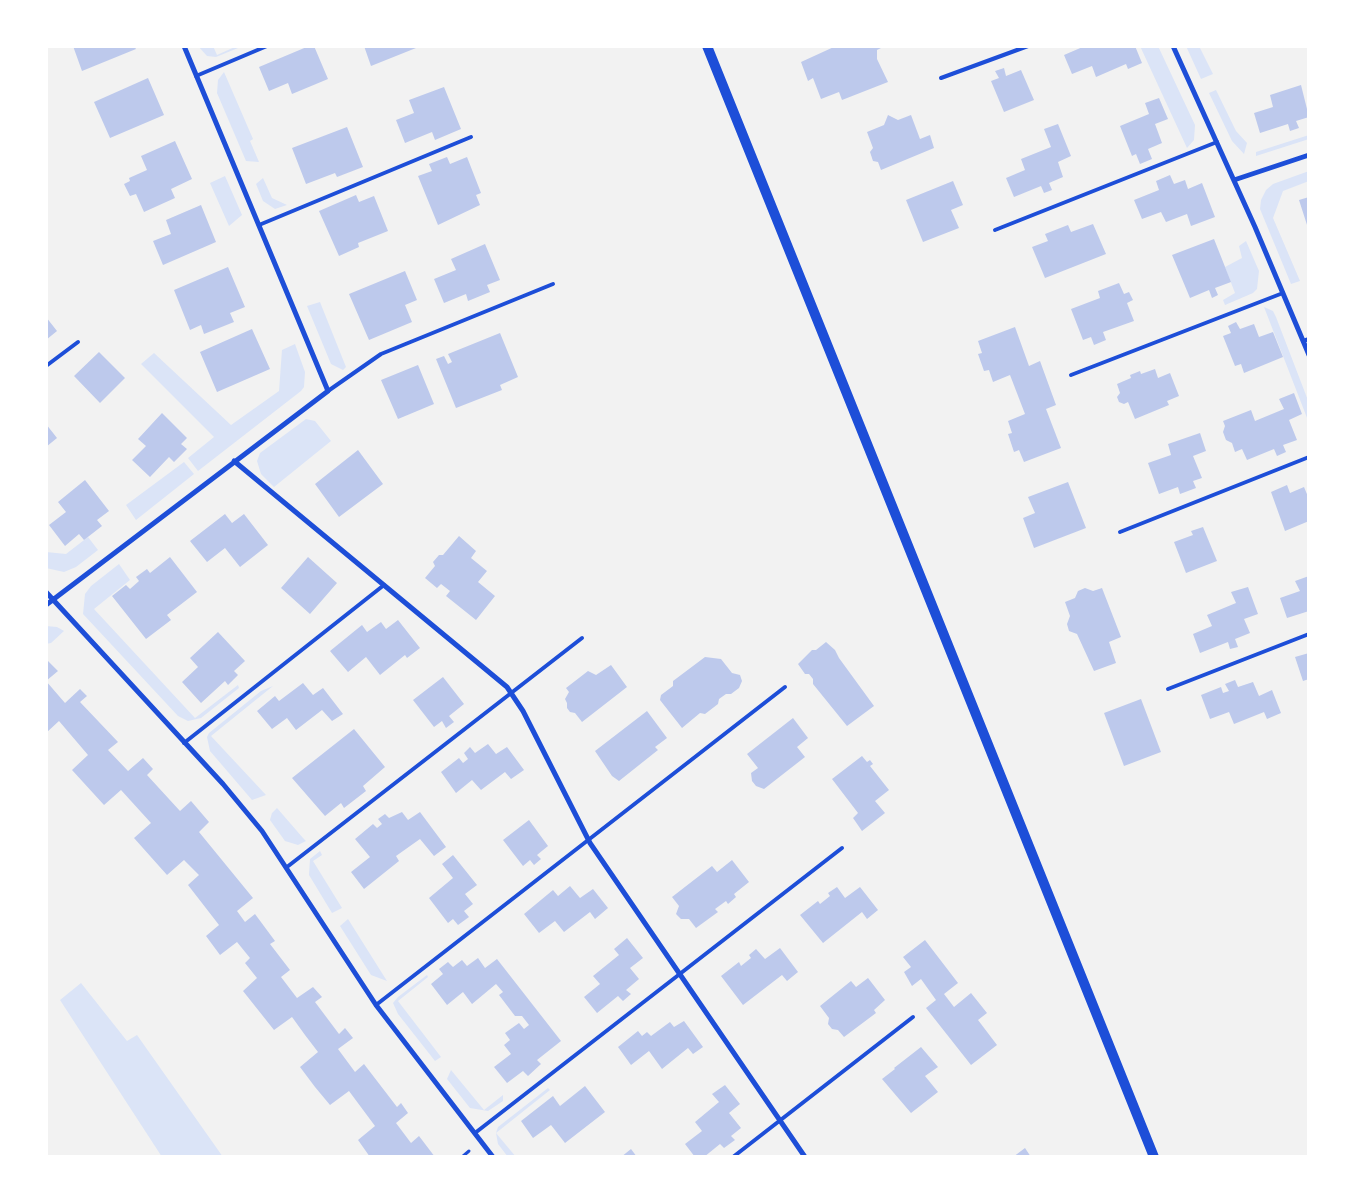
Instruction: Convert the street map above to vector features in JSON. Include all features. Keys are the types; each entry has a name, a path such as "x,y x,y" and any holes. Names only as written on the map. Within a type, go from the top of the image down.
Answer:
{"main road":[{"path":"707,46 1154,1157"}],"street":[{"path":"46,605 328,391 184,46"},
{"path":"1172,46 1306,340 1309,355"},
{"path":"1234,180 1309,155"},
{"path":"234,461 494,676 512,693 589,840 805,1157"},
{"path":"46,592 246,811 287,867 376,1005 493,1157"}],"lane":[{"path":"196,76 266,46"},
{"path":"941,78 1028,46"},
{"path":"259,225 471,137"},
{"path":"995,230 1217,142"},
{"path":"328,391 381,354 552,284"},
{"path":"1071,374 1283,293"},
{"path":"46,366 78,342"},
{"path":"1120,532 1309,457"},
{"path":"184,742 384,585"},
{"path":"1168,689 1309,634"},
{"path":"287,867 582,638"},
{"path":"376,1005 786,687"},
{"path":"475,1133 842,848"},
{"path":"733,1157 913,1017"}],"shaded area":[{"path":"198,46 213,46 217,55 237,46 243,46 216,57 207,56"},
{"path":"1140,46 1158,46 1195,125 1194,140 1187,148"},
{"path":"1186,46 1199,46 1213,74 1201,79"},
{"path":"224,72 253,139 250,141 259,162 246,161 217,93 218,80"},
{"path":"1216,90 1236,131 1247,143 1244,154 1232,141 1209,93"},
{"path":"1309,135 1309,139 1256,156 1256,152"},
{"path":"1309,171 1309,181 1283,191 1273,218 1300,281 1291,284 1260,209 1261,200 1266,190 1273,184"},
{"path":"225,176 242,215 229,226 210,183"},
{"path":"263,178 272,198 287,205 275,209 263,201 256,184"},
{"path":"1246,241 1259,271 1257,289 1253,293 1225,305 1223,300 1235,293 1225,267 1242,258 1239,246"},
{"path":"320,302 346,367 343,370 331,364 307,306"},
{"path":"1264,307 1273,311 1276,317 1309,403 1309,423"},
{"path":"295,344 305,372 304,387 301,391 198,471 188,458 214,437 141,364 154,353 231,425 279,391 282,350"},
{"path":"306,419 315,421 331,441 274,487 261,474 257,461 260,453"},
{"path":"184,462 194,474 136,520 126,505"},
{"path":"88,537 98,550 76,567 64,572 46,568 46,552 66,554"},
{"path":"119,564 130,580 94,609 195,718 238,685 239,688 201,718 188,721 178,716 83,614 85,594 91,586"},
{"path":"46,626 57,627 64,631 51,643 46,644"},
{"path":"273,686 211,736 266,795 252,800 210,751 207,737 209,733 261,691"},
{"path":"277,808 306,841 298,845 285,841 270,820 272,813"},
{"path":"320,851 322,855 313,861 342,908 332,913 309,875 310,859"},
{"path":"348,919 387,981 371,975 340,926"},
{"path":"427,975 428,977 398,1001 441,1057 435,1061 398,1014 393,1003"},
{"path":"81,983 127,1041 137,1035 223,1157 162,1157 60,1000"},
{"path":"451,1070 484,1110 503,1095 503,1101 488,1111 470,1108 447,1079"},
{"path":"548,1088 550,1090 496,1133 498,1127"},
{"path":"496,1133 516,1157 508,1157 498,1144"}],"building":[{"path":"73,46 134,46 136,49 82,71"},
{"path":"309,46 314,46 328,79 292,94 288,83 269,91 259,67"},
{"path":"364,46 421,46 371,66"},
{"path":"836,46 885,46 877,50 877,59 888,82 842,100 839,92 821,99 813,78 808,81 801,62"},
{"path":"1085,46 1135,46 1142,63 1128,69 1126,64 1096,77 1092,66 1072,74 1064,55"},
{"path":"1004,68 1006,76 1021,70 1034,100 1004,112 991,81 999,78 995,71"},
{"path":"148,78 164,115 110,138 94,102"},
{"path":"1301,85 1309,117 1296,121 1299,128 1290,131 1288,124 1260,133 1254,113 1273,107 1270,95"},
{"path":"444,87 461,129 435,140 432,132 405,143 396,120 414,113 409,100"},
{"path":"1159,98 1168,119 1155,124 1162,143 1148,149 1152,159 1140,164 1136,154 1132,156 1120,126 1149,114 1145,103"},
{"path":"888,115 898,120 911,115 920,139 930,135 934,148 881,170 878,162 873,161 870,152 873,148 867,132 884,125"},
{"path":"1058,124 1071,156 1058,162 1063,177 1049,183 1052,190 1044,193 1041,186 1014,197 1006,178 1025,170 1021,159 1051,147 1044,129"},
{"path":"347,127 363,167 337,177 335,173 306,184 292,148"},
{"path":"175,141 192,179 171,189 175,198 144,212 136,194 130,196 124,184 130,181 129,178 147,170 141,156"},
{"path":"447,157 450,164 467,157 481,193 476,195 480,205 438,225 418,176 432,171 429,164"},
{"path":"1170,175 1174,184 1185,180 1188,189 1202,183 1215,217 1191,226 1187,214 1166,222 1161,212 1142,219 1134,200 1159,190 1156,181"},
{"path":"953,181 963,205 951,210 959,228 923,242 906,200"},
{"path":"356,195 359,202 374,196 388,231 358,243 359,247 339,256 319,211"},
{"path":"1309,197 1309,228 1308,228 1299,200"},
{"path":"201,205 216,242 163,265 153,241 171,234 166,220"},
{"path":"1093,224 1106,254 1045,278 1032,247 1048,241 1045,234 1068,225 1071,232"},
{"path":"1214,239 1231,282 1215,288 1218,295 1212,298 1209,290 1190,298 1172,255"},
{"path":"485,244 500,280 487,285 490,292 468,301 466,294 444,303 434,279 456,270 451,259"},
{"path":"228,267 245,307 230,313 234,322 204,334 201,325 190,330 174,290"},
{"path":"405,271 417,300 405,305 412,322 369,340 349,294"},
{"path":"1119,283 1124,294 1129,292 1133,300 1127,303 1134,321 1103,332 1106,340 1094,345 1091,337 1083,340 1071,309 1100,298 1098,291"},
{"path":"46,317 57,331 46,340"},
{"path":"1236,322 1240,329 1254,324 1259,337 1273,332 1283,357 1244,373 1241,364 1235,366 1223,336 1231,333 1228,326"},
{"path":"1015,327 1029,366 1040,361 1056,405 1046,409 1061,448 1024,462 1019,450 1014,452 1008,434 1012,433 1008,421 1025,414 1010,375 993,382 989,370 984,371 978,354 982,353 978,341"},
{"path":"252,329 270,369 217,392 200,352"},
{"path":"500,333 518,377 500,385 502,390 456,408 436,359 444,356 448,364 452,362 448,354"},
{"path":"99,352 125,378 100,403 74,376"},
{"path":"418,365 434,404 398,419 381,380"},
{"path":"1155,369 1158,378 1170,373 1179,396 1167,401 1169,405 1135,419 1128,402 1124,404 1119,402 1117,397 1120,393 1117,384 1131,378 1130,375 1140,371 1141,374"},
{"path":"1294,393 1302,414 1289,420 1297,440 1283,445 1286,452 1277,456 1274,449 1247,460 1242,449 1235,452 1232,443 1226,440 1223,432 1225,426 1223,421 1251,410 1255,421 1284,409 1279,399"},
{"path":"162,413 187,438 181,444 187,449 174,462 169,457 150,477 132,460 146,446 138,439"},
{"path":"46,424 57,438 46,447"},
{"path":"1200,433 1206,451 1193,456 1202,478 1193,481 1196,488 1180,494 1178,487 1159,494 1148,463 1171,455 1168,444"},
{"path":"358,450 383,484 339,517 315,484"},
{"path":"85,480 109,511 97,520 102,526 84,540 79,534 65,546 49,525 66,512 58,502"},
{"path":"1068,482 1086,528 1034,548 1023,518 1035,513 1028,497"},
{"path":"1287,485 1290,493 1304,487 1309,499 1309,521 1285,531 1271,492"},
{"path":"225,514 232,523 244,514 268,545 240,567 225,548 207,562 190,541"},
{"path":"1203,527 1217,561 1186,573 1174,542 1193,535 1191,531"},
{"path":"459,536 476,551 471,558 487,571 478,582 495,596 476,620 446,596 450,591 441,584 437,588 425,578 435,566 433,562 439,555 443,555"},
{"path":"170,557 197,592 167,615 171,620 146,639 112,596 126,585 130,589 139,581 136,577 147,569 150,573"},
{"path":"308,557 337,583 310,614 281,588"},
{"path":"1309,576 1309,611 1287,618 1280,598 1300,591 1295,581"},
{"path":"1248,587 1258,614 1244,619 1250,633 1235,639 1238,647 1230,649 1228,642 1200,653 1193,634 1212,626 1207,615 1236,603 1231,592"},
{"path":"1085,588 1093,591 1102,588 1121,637 1109,642 1116,663 1094,671 1077,634 1069,631 1067,624 1070,616 1065,602 1075,598 1078,591"},
{"path":"398,620 420,648 407,658 405,655 380,675 366,657 348,672 330,651 362,625 367,632 381,622 386,629"},
{"path":"218,632 245,661 234,671 238,675 228,685 225,681 201,703 182,682 198,667 190,658"},
{"path":"826,642 835,650 874,706 847,726 813,684 813,679 809,674 805,674 798,664 812,650 816,650"},
{"path":"1309,653 1309,679 1303,681 1295,657"},
{"path":"705,657 721,659 732,673 740,675 742,681 739,688 731,694 726,694 719,699 718,704 705,714 700,713 682,728 660,700 661,695 673,686 673,681"},
{"path":"48,661 58,671 46,681 46,663"},
{"path":"611,665 627,687 582,722 575,713 570,712 567,708 565,699 569,692 566,688 588,671 596,675"},
{"path":"443,677 464,704 449,716 454,722 446,728 442,721 434,727 413,700"},
{"path":"1235,680 1238,687 1253,682 1259,696 1272,690 1281,713 1267,719 1264,712 1234,724 1229,712 1210,719 1201,695 1221,687 1223,693 1229,691 1225,684"},
{"path":"46,681 65,703 80,689 87,696 80,702 118,742 108,750 128,771 143,758 153,769 147,775 180,811 191,801 209,822 199,832 253,898 237,911 245,922 255,914 275,941 270,944 290,970 281,977 297,998 313,987 322,997 315,1002 339,1034 345,1028 353,1038 338,1049 355,1072 364,1064 397,1107 401,1103 408,1113 396,1123 411,1143 419,1136 435,1157 370,1157 358,1140 375,1126 349,1091 330,1105 300,1067 318,1052 292,1017 274,1030 243,991 257,978 245,963 250,958 237,942 220,955 206,936 219,925 188,885 199,875 184,860 167,875 134,838 151,823 121,790 104,805 72,770 88,755 59,721 46,733"},
{"path":"303,683 313,695 323,688 343,714 332,721 322,710 296,730 287,718 272,729 257,711 275,696 279,701"},
{"path":"1141,699 1161,752 1124,766 1104,713"},
{"path":"647,711 667,738 655,747 658,750 619,781 612,776 595,751"},
{"path":"793,718 808,738 797,747 805,757 764,789 756,786 752,781 751,773 758,768 747,754"},
{"path":"354,729 385,767 363,786 366,791 344,808 341,803 325,816 292,778"},
{"path":"488,744 496,754 507,747 524,770 511,779 505,772 481,790 472,780 456,793 441,772 459,758 463,763 468,759 464,753 470,747 475,753"},
{"path":"862,756 867,762 870,760 873,764 870,766 889,790 875,801 885,813 862,831 853,818 858,813 832,779"},
{"path":"402,812 408,820 420,812 446,847 434,856 420,839 396,856 399,861 364,889 351,872 370,857 355,839 373,824 377,828 382,824 378,819 385,814 389,818"},
{"path":"529,820 548,846 537,855 541,859 534,865 530,860 523,866 503,840"},
{"path":"453,855 477,885 465,894 473,904 464,911 469,917 458,925 453,919 448,923 429,898 453,878 442,864"},
{"path":"732,860 749,882 734,894 736,897 728,904 726,901 715,909 718,912 696,928 689,919 681,919 676,914 679,906 672,897 712,866 717,872"},
{"path":"570,886 580,898 593,889 608,908 595,919 590,912 564,932 555,921 539,933 524,914 553,890 558,896"},
{"path":"837,887 845,898 860,887 878,910 867,919 862,912 823,943 800,915 818,901 820,904 830,896 828,893"},
{"path":"627,938 643,958 630,968 639,979 626,990 631,994 623,1001 618,996 597,1013 584,997 600,984 593,976 619,955 614,949"},
{"path":"925,940 958,983 944,994 954,1007 971,993 987,1013 978,1020 997,1045 971,1065 926,1008 936,1000 921,979 912,986 904,972 911,967 903,957"},
{"path":"780,948 798,972 787,981 782,975 743,1005 721,976 739,962 741,966 751,958 749,955 756,949 765,959"},
{"path":"478,958 485,968 497,959 561,1041 537,1060 541,1064 528,1076 523,1071 507,1083 494,1067 511,1054 504,1045 510,1040 505,1033 519,1023 524,1029 529,1025 522,1016 515,1016 499,995 503,992 496,984 472,1004 463,992 447,1005 431,984 443,974 439,969 448,962 453,967 462,960 467,966"},
{"path":"868,978 885,1000 874,1010 876,1013 844,1037 838,1030 832,1029 828,1024 829,1018 820,1006 851,981 856,987"},
{"path":"684,1021 703,1047 693,1054 688,1048 662,1069 649,1051 631,1065 618,1047 638,1031 642,1036 647,1032 651,1036 670,1022 674,1027"},
{"path":"921,1047 938,1067 925,1076 938,1092 911,1113 882,1079"},
{"path":"725,1085 740,1104 729,1113 741,1128 731,1136 735,1140 724,1148 720,1144 704,1157 695,1157 685,1144 702,1131 695,1122 719,1102 712,1094"},
{"path":"585,1086 605,1112 565,1143 551,1125 533,1138 521,1121 553,1096 560,1106"},
{"path":"1025,1148 1031,1157 1013,1157"},
{"path":"631,1149 637,1157 621,1157"}]}
